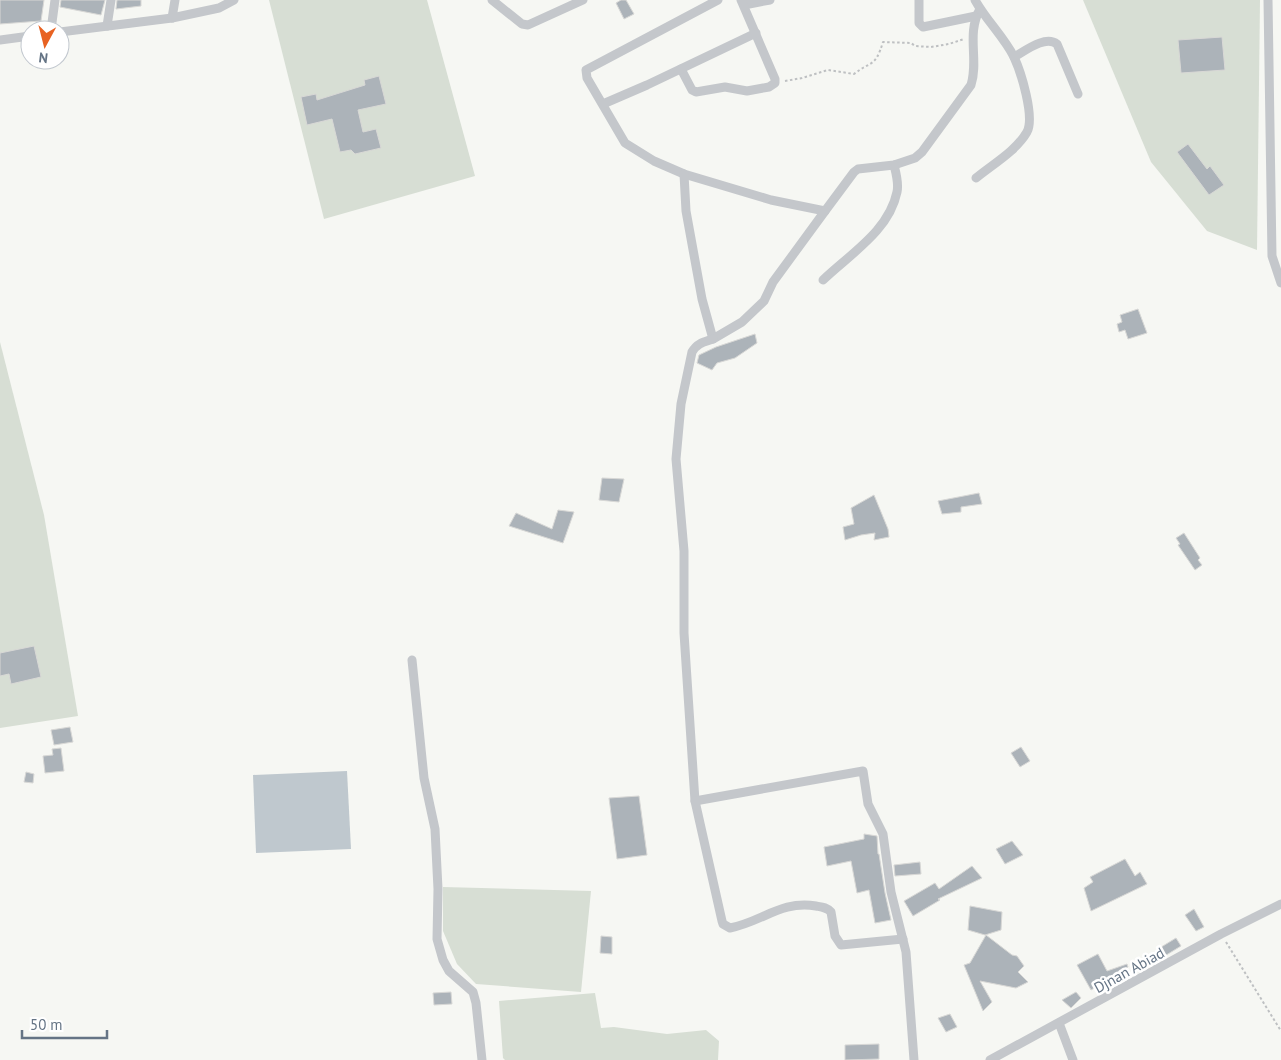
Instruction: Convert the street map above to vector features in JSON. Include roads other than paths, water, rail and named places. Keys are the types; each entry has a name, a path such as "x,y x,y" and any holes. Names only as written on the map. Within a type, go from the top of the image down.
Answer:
{"street":[{"path":"52,20 55,0"},
{"path":"107,26 111,0"},
{"path":"172,18 175,0"},
{"path":"70,31 172,18 219,8 234,0"},
{"path":"492,0 522,24 528,25 583,0"},
{"path":"718,0 586,70 587,78 618,134 625,143 654,161 684,174 771,200 825,212"},
{"path":"681,69 692,90 696,92 725,87 747,91 769,87 775,83 743,3 770,0"},
{"path":"919,0 919,23 923,27 978,12"},
{"path":"903,938 841,945 835,936 830,912 824,907 811,905 790,905 734,928 727,927 722,921 695,801 684,633 684,552 676,459 681,404 692,352 695,347 742,322 764,301 773,282 854,172 864,167 908,162 922,152 971,85 974,72 972,33 978,12 976,0"},
{"path":"1268,0 1272,256 1281,283"},
{"path":"976,178 1018,143 1028,129 1028,110 1022,80 1014,57 978,12"},
{"path":"603,104 756,33"},
{"path":"0,40 20,37"},
{"path":"1014,57 1044,41 1053,41 1057,44 1078,94"},
{"path":"823,280 858,248 867,243 887,216 898,192 894,165"},
{"path":"684,174 686,210 702,298 713,339"},
{"path":"412,660 424,778 435,829 438,889 436,939 449,971 473,992 476,1003 482,1060"},
{"path":"695,801 863,771 868,804 882,834 890,892 903,938 914,1060"},
{"name":"Djnan Abiad","path":"990,1060 1221,934 1281,904"},
{"path":"1059,1023 1072,1060"}]}
